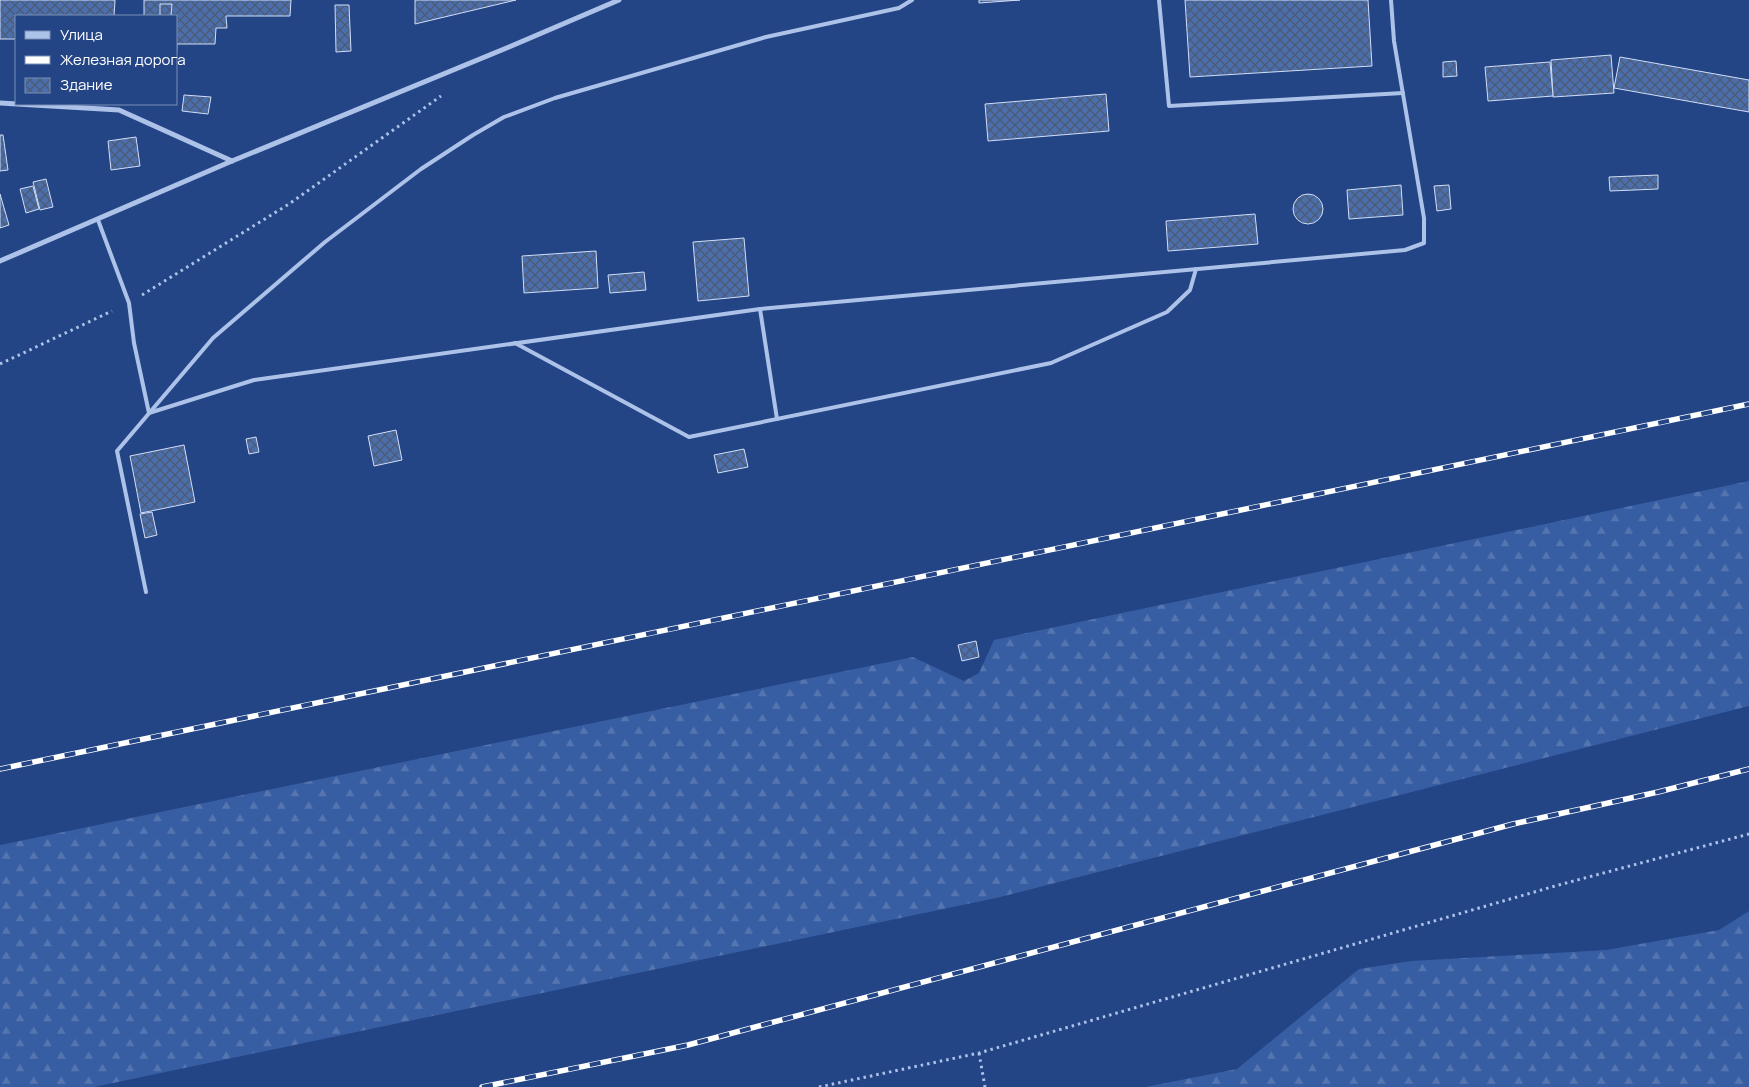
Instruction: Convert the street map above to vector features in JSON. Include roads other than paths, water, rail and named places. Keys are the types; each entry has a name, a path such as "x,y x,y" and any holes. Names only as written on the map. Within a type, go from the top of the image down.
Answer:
{"street":[{"path":"0,261 232,161 619,0"},
{"path":"0,104 15,105"},
{"path":"20,105 119,110 232,161"}],"lane":[{"path":"146,592 117,451 213,338 325,242 420,169 472,135 504,117 555,98 766,37 899,8 912,0"},
{"path":"1160,0 1169,106 1403,93"},
{"path":"149,413 254,380 760,308 1405,250 1424,243 1424,218 1394,42 1391,0"},
{"path":"98,220 129,303 134,343 149,413"},
{"path":"515,343 689,437 1051,363 1167,312 1190,290 1196,269"},
{"path":"760,308 777,418"}],"railway":[{"path":"0,769 1749,404"},
{"path":"482,1087 688,1045 1513,824 1658,792 1749,769"}]}
